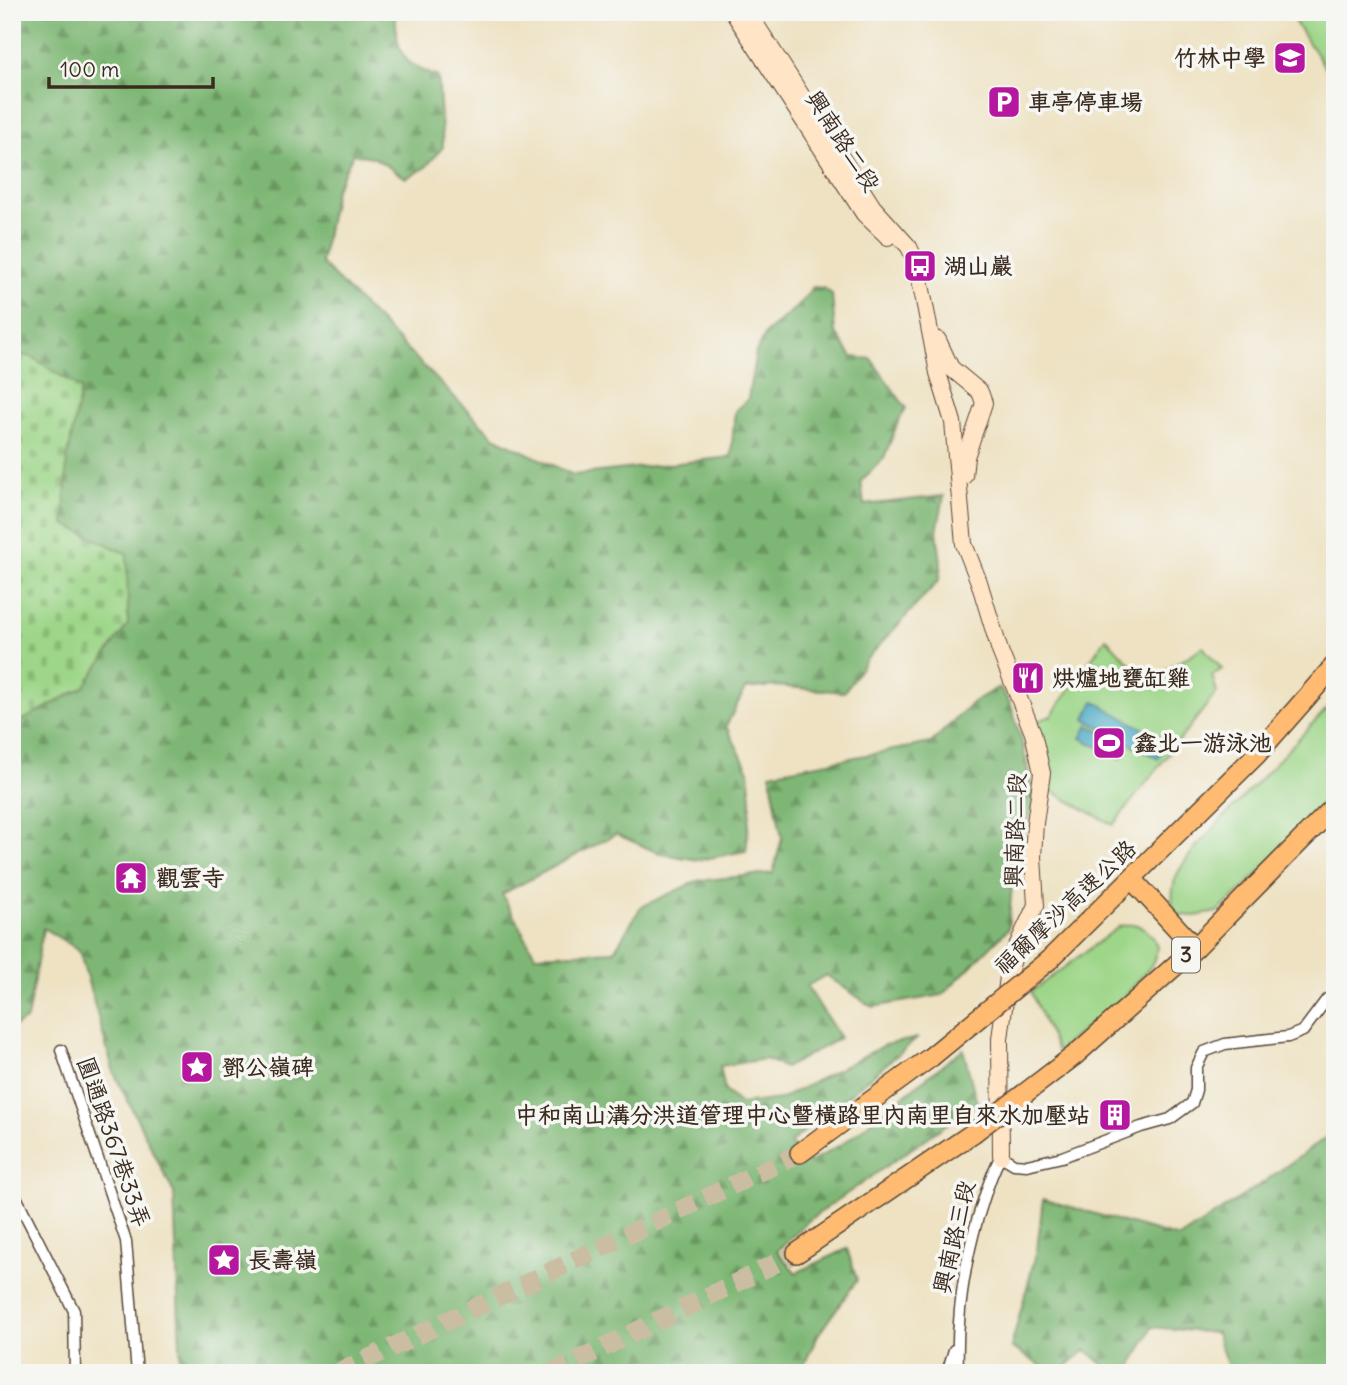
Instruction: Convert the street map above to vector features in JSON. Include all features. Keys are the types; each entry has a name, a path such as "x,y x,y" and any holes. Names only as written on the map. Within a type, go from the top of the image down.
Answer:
{"highway":[{"name":"福爾摩沙高速公路","path":"800,1153 931,1057 1049,960 1256,755 1335,666"},
{"name":"3","path":"797,1253 973,1133 1075,1055 1195,948 1335,806"},
{"path":"1132,879 1195,948"}],"street":[{"name":"興南路二段","path":"733,12 864,214 898,251 921,289"},
{"name":"興南路二段","path":"748,12 873,207 909,247 917,264 938,373 953,422 964,544 1000,651 1033,733 1042,774 1034,846 1036,905 1016,948 1008,977 1000,1039 1001,1156"},
{"name":"興南路二段","path":"926,311 951,368 981,392 984,403 966,457 960,513"},
{"path":"1001,1156 1014,1164 1027,1165 1062,1157 1170,1119 1192,1102 1196,1090 1196,1068 1204,1052 1225,1044 1288,1037 1303,1031 1327,999 1335,995"},
{"name":"圓通路367巷33弄","path":"61,1050 126,1241 137,1373"},
{"name":"興南路三段","path":"958,1373 957,1340 961,1288 969,1248 991,1174 1001,1156"},
{"path":"12,1189 74,1311 75,1373"},
{"path":"947,1373 957,1340"}],"green space":[{"path":"12,12 395,12 397,37 403,54 415,66 438,77 443,147 425,168 406,178 373,157 353,154 335,190 321,263 494,437 573,475 731,457 735,411 748,399 756,352 767,332 799,305 813,287 823,288 832,294 835,332 852,357 871,359 906,408 884,458 861,481 864,505 944,496 937,531 941,562 939,580 866,660 844,692 775,686 745,689 726,726 749,771 751,802 746,851 699,860 661,854 616,834 502,894 535,955 614,951 641,907 697,881 773,873 782,838 770,773 931,743 973,702 999,687 1010,703 1021,738 1035,803 1015,853 1008,929 942,995 872,1007 826,975 807,986 840,1038 785,1068 766,1059 720,1066 725,1091 740,1104 781,1099 885,1045 918,1038 790,1143 809,1163 845,1142 963,1049 977,1103 809,1220 777,1251 796,1273 847,1249 857,1280 818,1335 800,1373 181,1373 174,1193 114,1073 79,950 43,928 27,1019 12,1028"},
{"path":"1288,12 1335,12 1335,59 1325,67"},
{"path":"12,353 32,357 81,389 67,459 64,524 127,554 128,624 84,687 21,721 12,721"},
{"name":"鑫北一游泳池","path":"1106,638 1147,682 1203,647 1222,669 1212,676 1217,692 1113,825 1049,790 1048,763 1036,722 1051,716"},
{"path":"1335,700 1335,792 1240,892 1217,912 1195,916 1179,915 1173,910 1173,890 1184,862"},
{"path":"1134,924 1144,928 1153,937 1157,947 1155,961 1127,994 1057,1051 1031,992 1120,926"},
{"path":"1335,1131 1335,1373 1230,1373 1216,1333 1152,1327 1128,1373 1113,1373 1086,1350 1058,1373 1052,1373 1011,1347 1037,1250 1043,1199 1179,1238"}],"water":[{"path":"1094,701 1167,742 1158,759 1085,719"},
{"path":"1088,725 1128,746 1121,759 1081,738"}],"tunnel":[{"path":"338,1373 800,1153"},
{"path":"551,1373 797,1253"}],"place":[{"name":"竹林中學","path":"1290,58"},
{"name":"車亭停車場","path":"1004,102"},
{"name":"湖山巖","path":"920,266"},
{"name":"烘爐地甕缸雞","path":"1028,678"},
{"name":"鑫北一游泳池","path":"1109,743"},
{"name":"觀雲寺","path":"131,878"},
{"name":"鄧公嶺碑","path":"197,1067"},
{"name":"中和南山溝分洪道管理中心暨橫路里內南里自來水加壓站","path":"1115,1115"},
{"name":"長壽嶺","path":"224,1260"}]}
